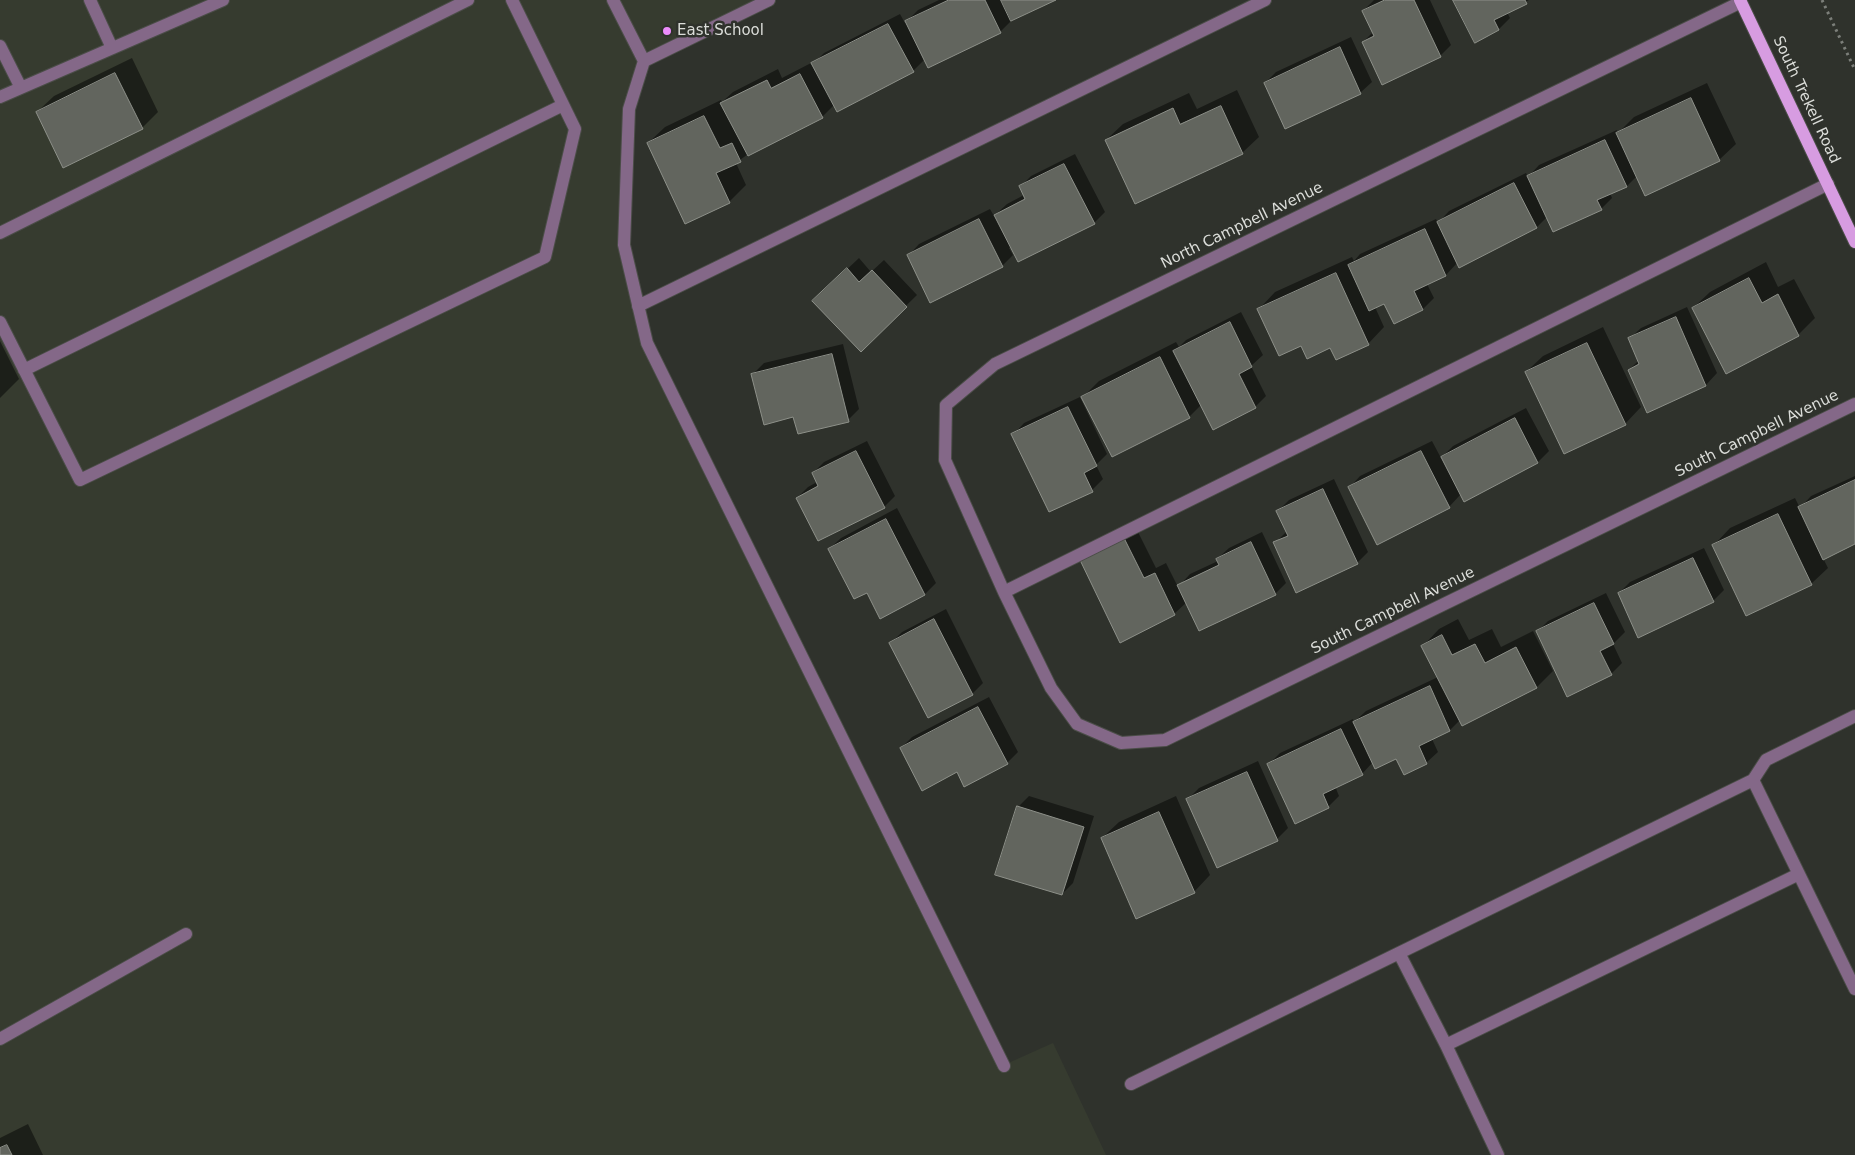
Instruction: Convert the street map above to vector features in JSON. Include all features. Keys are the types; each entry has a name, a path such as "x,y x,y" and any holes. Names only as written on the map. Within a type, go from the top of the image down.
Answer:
{"main road":[{"name":"South Trekell Road","path":"1740,1 1855,242"}],"street":[{"path":"90,0 112,48"},
{"path":"0,97 223,0"},
{"path":"0,233 468,0"},
{"path":"0,322 80,480 545,257 576,129 512,0"},
{"path":"613,0 644,61 629,109 624,245 647,343 1004,1066"},
{"path":"644,61 769,0"},
{"path":"638,306 1265,0"},
{"name":"North Campbell Avenue","path":"1004,592 945,460 946,405 995,364 1740,1"},
{"path":"0,46 21,88"},
{"path":"24,370 563,105"},
{"path":"1004,592 1828,184"},
{"name":"South Campbell Avenue","path":"1004,592 1051,688 1077,724 1121,743 1165,740 1855,404"},
{"path":"1131,1084 1753,780 1766,760 1855,716"},
{"path":"1753,780 1855,988"},
{"path":"1446,1045 1799,874"},
{"path":"0,1039 186,934"},
{"path":"1399,953 1446,1045 1498,1155"}],"path":[{"path":"1822,0 1855,70"}],"shaded area":[{"path":"0,0 769,0 644,61 629,109 624,245 647,343 1004,1065 1053,1043 1106,1155 0,1155"}],"building":[{"path":"949,0 985,0 1001,33 928,68 905,21"},
{"path":"1001,0 1056,0 1011,21"},
{"path":"1385,0 1414,0 1441,57 1382,85 1362,42 1374,36 1362,11"},
{"path":"1453,0 1525,0 1527,4 1494,20 1499,30 1475,43"},
{"path":"888,24 914,72 837,112 811,63"},
{"path":"1340,47 1361,94 1285,129 1264,83"},
{"path":"115,73 143,129 63,168 36,112"},
{"path":"800,74 823,118 748,156 720,103 767,80 771,88"},
{"path":"1691,98 1720,161 1645,196 1616,133"},
{"path":"1221,106 1243,154 1135,204 1105,140 1173,108 1180,124"},
{"path":"704,116 720,148 732,143 741,162 716,173 730,203 685,224 647,143"},
{"path":"1605,140 1627,187 1597,200 1602,210 1553,232 1527,176"},
{"path":"1064,164 1095,224 1018,262 994,215 1025,199 1019,186"},
{"path":"1514,183 1537,228 1459,268 1437,222"},
{"path":"979,219 1003,267 930,303 907,255"},
{"path":"1425,229 1446,276 1414,291 1423,310 1394,324 1384,304 1369,311 1348,265"},
{"path":"847,268 859,282 872,270 907,307 861,352 812,301"},
{"path":"1336,273 1369,345 1336,360 1330,348 1307,359 1301,346 1279,356 1257,309"},
{"path":"1749,278 1762,303 1778,294 1799,336 1726,374 1692,308"},
{"path":"1676,317 1706,386 1647,413 1628,370 1639,364 1628,338"},
{"path":"1230,322 1252,367 1239,374 1256,408 1213,430 1173,351"},
{"path":"1587,343 1626,425 1564,454 1525,372"},
{"path":"832,354 849,422 798,434 793,417 764,425 751,374"},
{"path":"1160,357 1190,418 1112,457 1081,397"},
{"path":"1068,407 1097,466 1084,473 1093,492 1049,512 1011,434"},
{"path":"1515,418 1538,463 1464,502 1441,457"},
{"path":"856,451 885,508 818,541 796,498 818,486 812,473"},
{"path":"1421,451 1450,508 1377,545 1348,487"},
{"path":"1855,480 1855,544 1823,560 1798,507"},
{"path":"1323,489 1358,564 1296,593 1273,542 1288,536 1276,511"},
{"path":"1778,514 1812,585 1746,616 1712,545"},
{"path":"886,519 925,595 880,619 867,593 854,599 828,549"},
{"path":"1124,538 1144,578 1155,573 1175,615 1120,643 1080,560"},
{"path":"1251,542 1276,595 1199,631 1177,585 1219,565 1216,559"},
{"path":"1693,558 1714,602 1638,638 1618,593"},
{"path":"1594,603 1614,644 1600,651 1612,675 1567,697 1536,631"},
{"path":"934,619 973,695 928,718 889,643"},
{"path":"1442,635 1452,655 1475,644 1485,663 1516,647 1537,688 1462,726 1421,646"},
{"path":"1430,686 1450,731 1419,746 1427,764 1404,775 1396,759 1375,769 1353,722"},
{"path":"978,707 1008,764 964,787 957,772 922,791 900,748"},
{"path":"1341,729 1363,775 1323,794 1329,808 1295,824 1267,764"},
{"path":"1247,772 1278,841 1217,868 1186,799"},
{"path":"1017,806 1084,827 1062,895 995,875"},
{"path":"1159,812 1195,893 1136,919 1101,838"},
{"path":"7,1145 12,1155 0,1155 0,1148"}],"place":[{"name":"East School","path":"667,31"}]}
